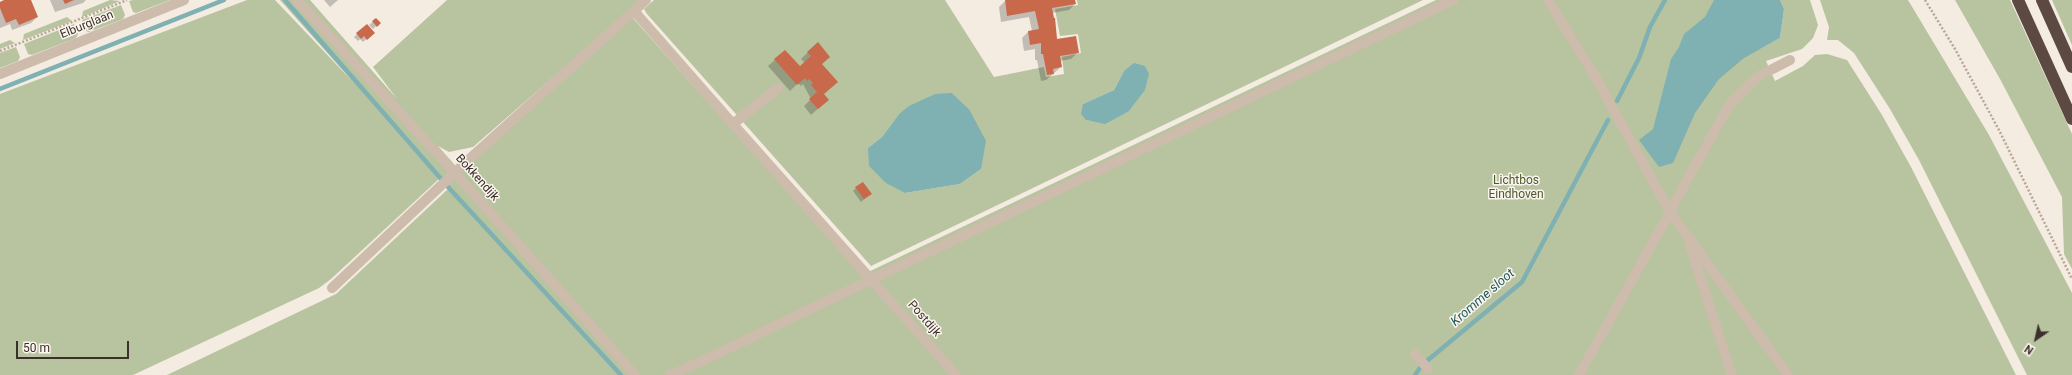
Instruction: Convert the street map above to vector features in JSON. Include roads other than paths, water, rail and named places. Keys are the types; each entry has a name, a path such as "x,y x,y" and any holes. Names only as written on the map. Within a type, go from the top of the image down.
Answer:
{"highway":[{"path":"2018,0 2072,119"},
{"path":"2042,0 2072,67"}],"street":[{"name":"Elburglaan","path":"0,74 184,0"},
{"name":"Bokkendijk","path":"297,0 455,173 635,375"},
{"path":"332,288 455,173 646,0"},
{"path":"670,375 1453,0"},
{"path":"1548,0 1596,78 1670,212 1788,375"},
{"name":"Postdijk","path":"634,11 956,375"},
{"path":"1579,375 1730,104 1757,77 1790,60"},
{"path":"733,124 778,88"},
{"path":"1687,235 1732,375"},
{"path":"1418,357 1428,369"}],"water":[{"path":"1714,0 1780,0 1784,9 1780,38 1744,58 1719,79 1695,113 1673,163 1659,167 1639,140 1653,129 1671,59 1679,47 1684,34 1705,17"},
{"path":"1134,63 1145,66 1149,74 1145,90 1128,112 1105,124 1086,120 1081,114 1083,104 1114,90 1124,71"},
{"path":"952,93 969,109 986,141 981,169 960,184 905,193 886,183 869,166 868,148 882,137 899,114 909,106 935,94"}],"waterway":[{"path":"0,89 224,0"},
{"path":"285,0 449,188 621,375"},
{"name":"Kromme sloot","path":"1617,101 1639,58 1650,27 1665,0"},
{"name":"Kromme sloot","path":"1415,375 1422,365 1522,282 1608,120"}],"park label":[{"name":"Lichtbos Eindhoven","path":"1516,188"}]}
